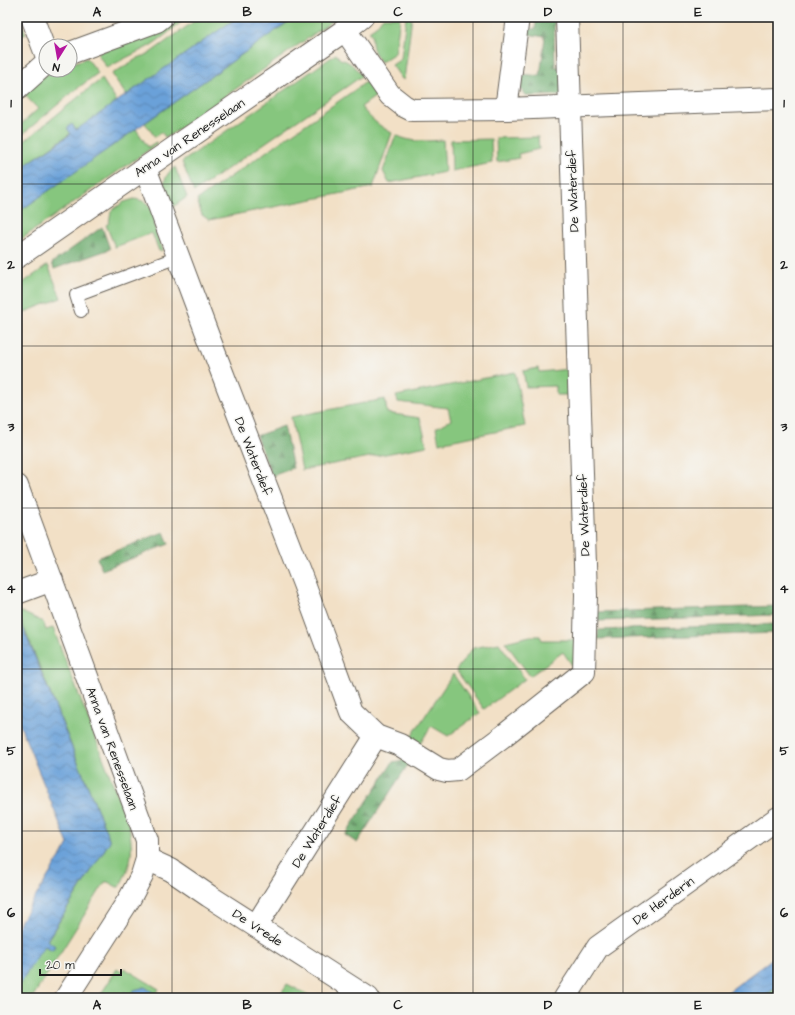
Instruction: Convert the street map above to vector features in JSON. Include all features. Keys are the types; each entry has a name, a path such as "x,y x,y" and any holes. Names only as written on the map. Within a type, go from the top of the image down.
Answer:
{"street":[{"path":"32,17 40,38"},
{"path":"78,49 157,21 162,17"},
{"path":"506,109 518,17"},
{"name":"De Waterdief","path":"145,168 304,584 351,712 376,736 400,745 440,769 447,771 458,770 584,672 586,594 567,17"},
{"path":"353,24 390,95 404,106 412,110 506,109 778,99"},
{"name":"Anna van Renesselaan","path":"17,258 353,24"},
{"path":"17,89 38,70"},
{"name":"Anna van Renesselaan","path":"17,486 147,840 147,859 142,875 130,898 66,998"},
{"path":"17,593 52,580"},
{"name":"De Waterdief","path":"256,926 376,736"},
{"name":"De Herderin","path":"564,998 598,947 778,818"},
{"name":"De Vrede","path":"147,859 171,870 368,998"}],"lane":[{"path":"81,310 76,295 178,257"}],"green space":[{"path":"17,17 19,17 26,34 17,38"},
{"path":"179,17 188,17 152,45 107,68 97,53 169,25"},
{"path":"200,17 238,17 126,95 112,74 138,58 150,53"},
{"path":"295,17 338,17 166,138 161,132 155,137 145,123"},
{"path":"383,17 400,17 395,53 381,62 376,56 372,43 372,35 369,31 376,26"},
{"path":"406,17 412,17 404,80 392,65 401,59"},
{"path":"537,17 554,17 555,67 563,67 564,95 529,96 523,93 521,84 522,74 540,76 545,37 527,34 528,29 535,29"},
{"path":"336,54 340,59 347,61 352,65 362,76 194,192 182,162"},
{"path":"87,58 98,73 74,91 17,139 17,128 38,109 24,94 42,78 78,78 78,61"},
{"path":"102,79 117,102 76,130 72,125 67,128 71,133 17,171 17,147"},
{"path":"366,82 376,96 361,107 375,122 392,133 373,187 209,220 202,215 197,200"},
{"path":"136,129 148,147 156,142 157,144 17,242 17,213"},
{"path":"396,135 401,138 413,140 443,140 445,172 389,183 383,171"},
{"path":"538,137 539,149 518,154 519,158 497,162 496,138"},
{"path":"491,139 492,163 452,171 451,140"},
{"path":"175,167 187,197 170,209 164,186 166,177"},
{"path":"134,199 144,201 151,209 157,221 153,223 163,250 159,251 152,233 115,247 106,225 109,223 111,211 124,202"},
{"path":"102,227 110,249 54,269 52,263"},
{"path":"48,265 61,298 17,315 17,287"},
{"path":"538,368 539,372 570,369 571,395 556,395 556,386 526,387 523,371"},
{"path":"515,372 525,426 439,443 436,428 451,420 448,408 398,402 396,396"},
{"path":"385,399 387,413 420,418 427,446 302,470 291,417"},
{"path":"284,426 293,468 272,476 256,436"},
{"path":"164,532 169,544 102,570 97,558"},
{"path":"778,606 778,615 598,621 597,612"},
{"path":"22,612 43,622 46,630 53,628 129,825 131,843 131,857 124,879 119,887 105,882 32,998 17,998 17,988 44,945 51,950 54,946 47,941 110,841 18,613"},
{"path":"778,624 778,633 598,639 598,630"},
{"path":"530,636 540,636 542,640 578,640 574,668 563,652 530,676 505,642"},
{"path":"499,643 525,679 484,709 456,670 473,648"},
{"path":"453,674 480,713 448,736 431,726 420,744 409,740"},
{"path":"404,760 409,763 357,843 345,835 393,762"},
{"path":"124,968 159,989 156,994 144,987 130,996 122,996 126,998 102,998 101,994 117,969 121,972"},
{"path":"287,984 314,998 278,998"},
{"path":"778,986 778,994 773,998 762,998"}],"water":[{"path":"238,17 295,17 17,213 17,171 71,134 67,128 72,124 76,130"},
{"path":"17,613 110,841 47,940 55,946 52,950 44,946 17,988 17,927 68,844 17,718"},
{"path":"778,954 778,986 762,998 720,998"},
{"path":"145,987 161,998 126,998 122,996 124,992 130,996 134,990"}]}
